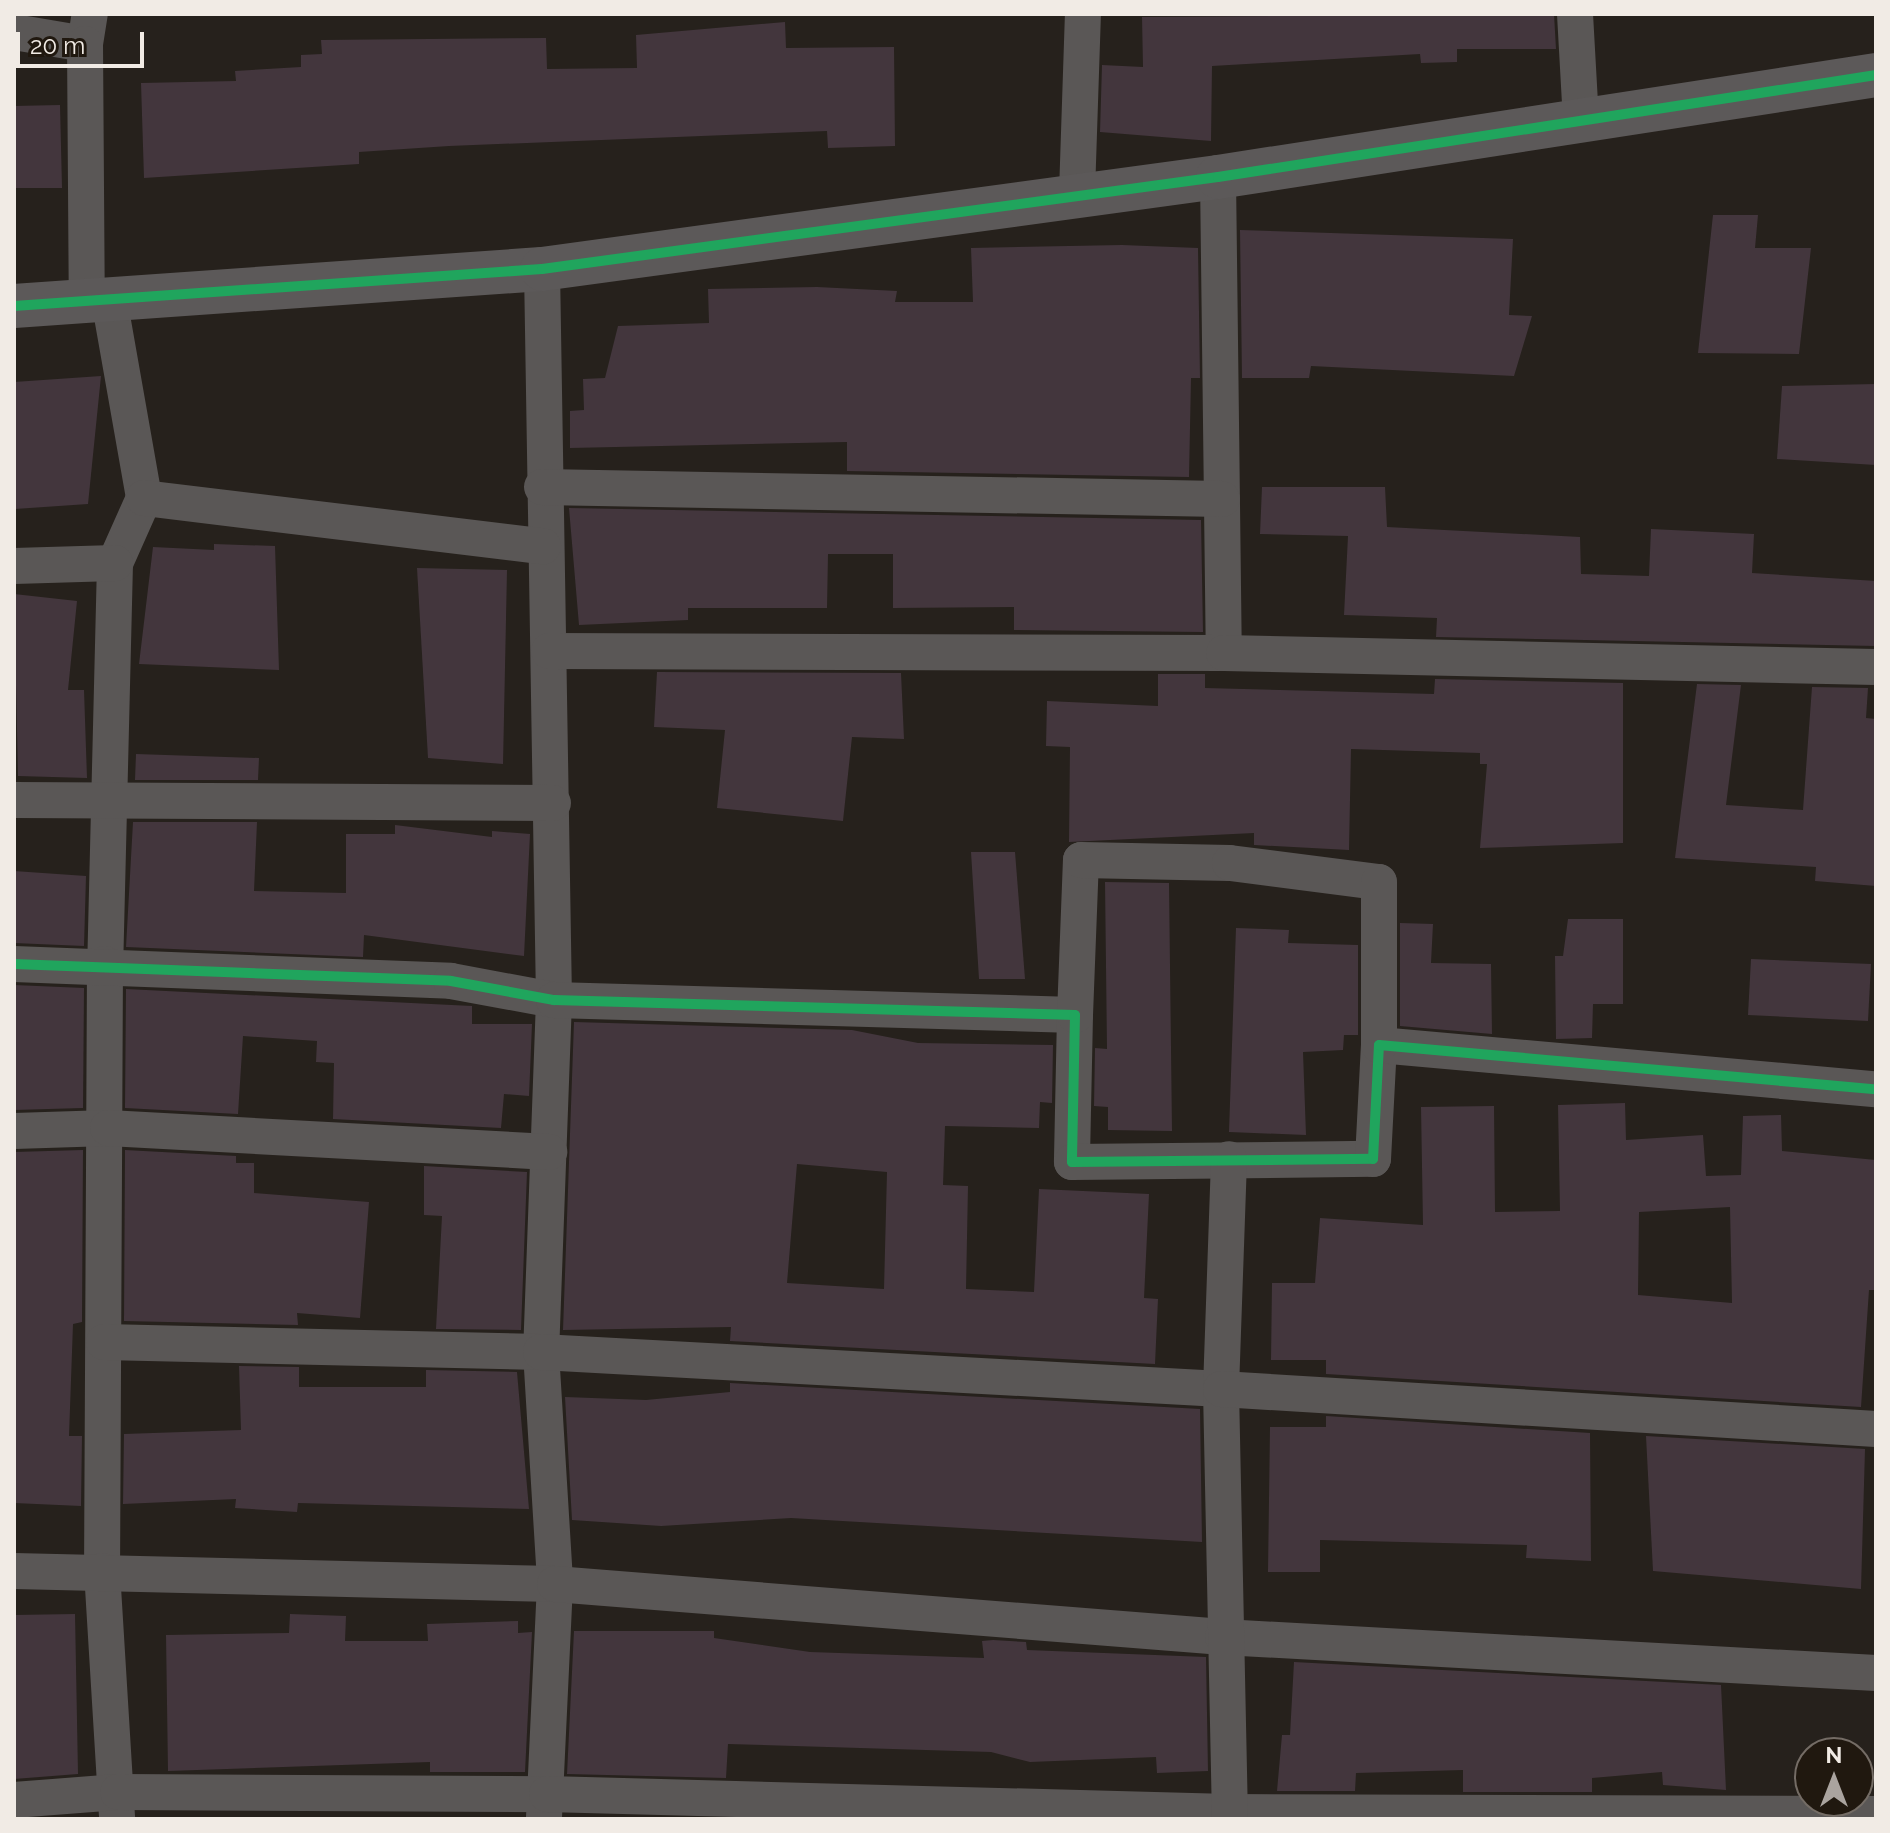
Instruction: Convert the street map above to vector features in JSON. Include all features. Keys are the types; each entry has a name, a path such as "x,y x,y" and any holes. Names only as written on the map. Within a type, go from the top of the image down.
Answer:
{"street":[{"path":"1077,193 1083,14"},
{"path":"1575,14 1581,121"},
{"path":"14,32 87,29 98,302 144,498 115,563 114,798 105,964 108,1128 102,1571 117,1806"},
{"path":"14,306 542,269 1077,193 1218,177 1876,75"},
{"path":"1218,177 1224,653"},
{"path":"542,269 542,487 553,803 554,1000 541,1352 555,1584 545,1807"},
{"path":"542,487 1222,499"},
{"path":"144,498 543,546"},
{"path":"14,566 115,563"},
{"path":"549,651 1224,653 1876,667"},
{"path":"14,800 114,798 553,803"},
{"path":"1081,860 1230,863 1379,882 1379,1045 1373,1159 1072,1162 1075,1015 1081,860"},
{"path":"14,964 105,964 451,981 554,1000 1075,1015"},
{"path":"1379,1045 1876,1089"},
{"path":"14,1131 108,1128 549,1152"},
{"path":"1229,1159 1221,1389 1223,1637 1229,1815"},
{"path":"104,1342 541,1352 1876,1429"},
{"path":"14,1571 555,1584 1223,1637 1876,1673"},
{"path":"14,1800 117,1806 545,1807 1229,1815 1876,1814"}],"building":[{"path":"1554,14 1556,49 1457,49 1457,62 1421,63 1420,54 1212,66 1211,141 1100,132 1102,65 1143,67 1142,17"},
{"path":"785,22 786,48 894,47 895,146 828,148 827,131 449,146 359,152 359,164 144,178 141,83 236,81 235,71 301,67 301,55 322,54 321,40 546,38 547,69 637,68 636,35"},
{"path":"60,105 62,188 14,188 14,106"},
{"path":"1713,215 1758,215 1755,248 1811,248 1799,354 1698,353"},
{"path":"1240,230 1513,239 1509,315 1532,316 1514,376 1311,366 1309,378 1242,378"},
{"path":"1122,245 1198,248 1200,378 1191,378 1189,477 847,471 847,442 570,448 570,411 584,410 583,379 605,378 618,326 709,323 708,289 817,287 897,291 895,302 973,302 971,248"},
{"path":"101,376 88,504 15,509 14,382"},
{"path":"1876,384 1876,465 1777,459 1782,386"},
{"path":"1262,487 1385,487 1387,527 1580,537 1581,574 1649,576 1651,529 1754,534 1752,573 1876,581 1876,646 1436,637 1437,618 1344,615 1348,536 1260,534"},
{"path":"569,508 1201,520 1203,632 1014,630 1014,607 893,608 893,554 828,554 827,608 688,608 688,620 579,625"},
{"path":"214,544 275,546 279,670 139,664 153,547 214,550"},
{"path":"417,568 507,570 503,764 428,758"},
{"path":"14,594 77,601 68,690 84,690 87,778 18,776"},
{"path":"657,672 901,673 904,739 852,737 843,821 717,808 725,730 654,727"},
{"path":"1158,674 1205,674 1205,688 1434,694 1435,679 1623,683 1623,843 1480,848 1487,764 1480,764 1480,753 1351,749 1349,850 1254,845 1254,833 1069,842 1070,747 1046,746 1047,701 1158,706"},
{"path":"1697,684 1741,685 1726,805 1803,810 1812,687 1868,688 1866,718 1876,719 1876,886 1815,881 1816,867 1675,858"},
{"path":"136,754 259,758 258,780 135,780"},
{"path":"133,822 257,822 254,891 346,893 346,834 395,834 395,825 492,837 492,831 530,834 524,956 364,935 363,957 126,947"},
{"path":"971,852 1015,852 1025,979 979,979"},
{"path":"14,871 86,876 84,946 14,943"},
{"path":"1105,882 1169,883 1172,1131 1108,1130 1108,1107 1094,1106 1095,1048 1107,1049"},
{"path":"1568,919 1623,919 1623,1004 1593,1004 1592,1038 1556,1039 1555,956 1563,956"},
{"path":"1400,923 1433,924 1431,963 1491,964 1492,1034 1400,1026"},
{"path":"1236,928 1289,930 1288,943 1358,945 1358,1035 1344,1035 1343,1050 1303,1052 1306,1135 1229,1132"},
{"path":"1751,959 1871,964 1868,1021 1748,1015"},
{"path":"14,985 84,988 83,1108 14,1110"},
{"path":"126,989 472,1006 472,1024 532,1024 529,1096 504,1094 501,1128 333,1119 334,1063 316,1062 317,1041 243,1036 238,1114 125,1108"},
{"path":"574,1022 852,1030 918,1043 1053,1045 1052,1103 1040,1102 1039,1128 945,1126 943,1185 968,1186 966,1289 1034,1292 1039,1189 1149,1194 1144,1298 1158,1299 1155,1364 730,1341 731,1327 563,1330","holes":["797,1164 887,1172 884,1289 787,1283"]},
{"path":"1625,1103 1626,1140 1703,1135 1706,1176 1741,1175 1743,1116 1781,1115 1782,1151 1876,1160 1876,1290 1869,1290 1861,1407 1326,1374 1326,1360 1271,1360 1272,1283 1315,1283 1320,1218 1423,1225 1421,1107 1494,1106 1495,1212 1560,1211 1558,1105","holes":["1730,1207 1732,1303 1638,1295 1639,1212"]},
{"path":"83,1150 82,1322 73,1324 69,1436 82,1436 81,1506 14,1503 14,1152"},
{"path":"125,1150 236,1156 236,1163 254,1163 254,1193 369,1202 360,1318 297,1313 298,1325 124,1321"},
{"path":"424,1166 527,1172 521,1330 436,1329 442,1216 424,1215"},
{"path":"239,1366 299,1367 299,1387 426,1387 426,1370 517,1372 529,1509 298,1503 297,1512 235,1508 236,1499 123,1504 124,1434 241,1430"},
{"path":"730,1383 1200,1409 1202,1542 791,1518 661,1526 572,1520 565,1397 646,1400 730,1392"},
{"path":"1326,1416 1590,1433 1591,1561 1526,1558 1527,1545 1320,1540 1320,1572 1268,1572 1270,1427 1326,1427"},
{"path":"1646,1436 1865,1449 1861,1589 1653,1571"},
{"path":"75,1614 78,1774 14,1779 14,1615"},
{"path":"290,1614 346,1616 345,1641 428,1641 427,1624 518,1621 518,1633 532,1632 525,1772 430,1772 430,1762 168,1771 166,1635 289,1633"},
{"path":"574,1631 714,1631 714,1638 810,1652 984,1658 982,1641 993,1640 1026,1642 1027,1650 1206,1657 1208,1771 1157,1773 1156,1757 1030,1762 991,1752 728,1744 726,1778 567,1774"},
{"path":"1294,1662 1721,1685 1726,1790 1663,1785 1662,1772 1592,1778 1592,1792 1463,1792 1463,1770 1356,1773 1355,1791 1277,1791 1282,1735 1290,1735"}],"cycle path":[{"path":"14,306 542,269 1218,177 1876,75"},
{"path":"14,964 451,981 554,1000 1075,1015 1072,1162 1373,1159 1379,1045 1876,1089"}]}
